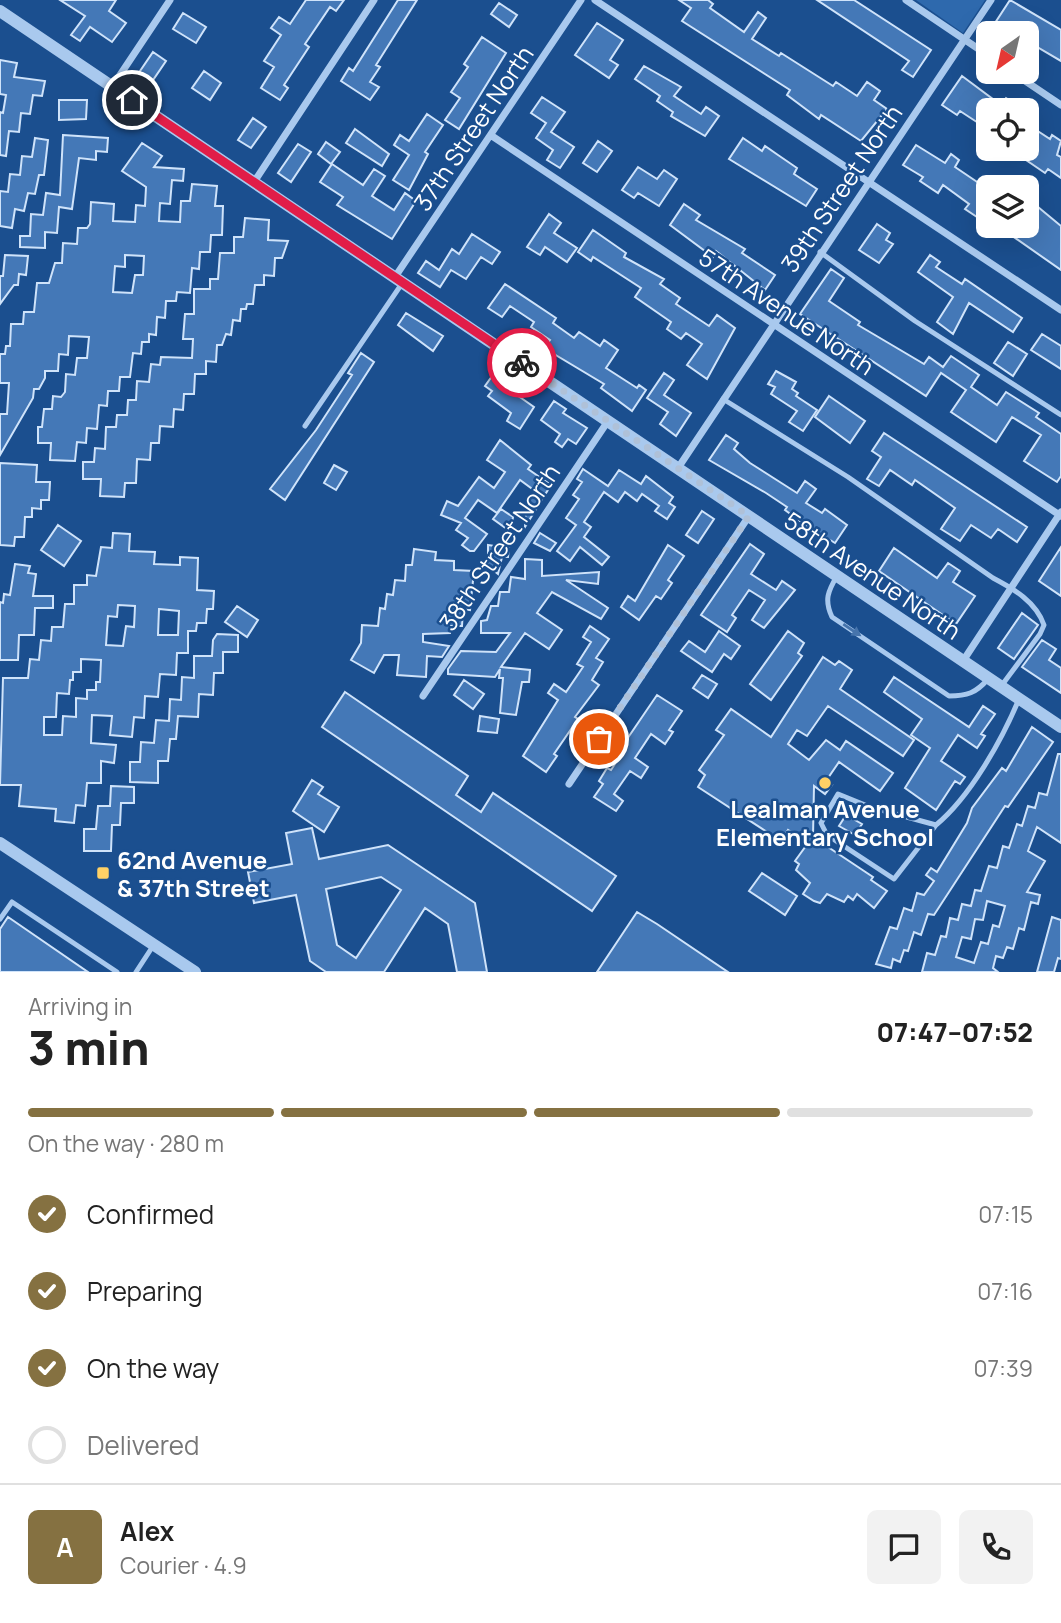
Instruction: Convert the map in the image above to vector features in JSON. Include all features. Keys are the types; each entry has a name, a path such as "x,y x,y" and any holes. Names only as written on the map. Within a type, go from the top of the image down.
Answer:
{"street":[{"path":"112,87 170,0"},
{"path":"254,182 374,0"},
{"name":"37th Street North","path":"399,280 581,0"},
{"path":"595,0 1061,310"},
{"path":"906,0 976,48"},
{"name":"39th Street North","path":"678,468 991,0"},
{"name":"58th Avenue North","path":"0,11 1061,727"},
{"path":"1030,84 1061,105"},
{"name":"57th Avenue North","path":"492,136 1060,514"},
{"name":"38th Street North","path":"423,696 608,421"},
{"path":"963,662 1060,514"},
{"path":"569,784 749,516"},
{"path":"0,843 195,972"}],"lane":[{"path":"820,252 915,321 1061,415"},
{"path":"305,426 399,280"},
{"path":"723,399 848,477 993,578 1011,587 1040,612 1044,625 1001,687"},
{"path":"838,576 828,591 827,605 832,617 949,696 964,696 978,691 988,679"},
{"path":"936,825 870,807 838,794 821,823 827,835 894,879 936,825 947,816 992,752 1019,699"},
{"path":"0,919 12,902 117,972"},
{"path":"136,972 154,945"}],"shaded area":[{"path":"916,0 985,0 963,33"}],"building":[{"path":"60,0 116,0 109,11 126,23 112,42 90,27 80,41 71,35 85,16"},
{"path":"306,0 344,0 336,11 330,7 305,44 309,47 284,85 288,88 280,100 261,88 274,67 264,61 281,35 271,28 279,17 290,24"},
{"path":"398,0 417,0 376,65 380,67 370,82 379,87 370,100 341,81 349,68 353,71"},
{"path":"679,0 708,0 713,4 710,8 744,32 758,12 766,18 752,39 779,56 781,53 833,86 836,82 857,96 867,82 880,91 874,100 887,109 861,141 821,115 819,119 787,95 790,90 682,21 691,8"},
{"path":"817,0 854,0 931,50 913,77 902,70 909,61"},
{"path":"1010,0 1061,30 1061,61 1040,49 1040,21 996,21"},
{"path":"499,3 517,15 509,27 491,14"},
{"path":"183,13 206,27 196,43 173,29"},
{"path":"597,23 623,40 610,60 618,65 609,78 575,55"},
{"path":"482,37 506,53 459,129 445,120 460,98 451,92 468,67 464,64"},
{"path":"153,52 166,61 151,83 138,74"},
{"path":"0,60 17,63 14,77 45,81 42,96 33,95 30,114 21,113 19,132 9,131 6,156 0,155 0,112 3,113 6,95 0,94"},
{"path":"644,66 681,87 674,96 701,114 706,107 719,116 705,136 671,116 673,112 657,101 660,96 635,79"},
{"path":"204,71 221,83 210,100 192,88"},
{"path":"962,76 992,98 976,98 976,121 960,111 957,115 942,105"},
{"path":"542,97 565,112 551,132 574,147 560,168 547,160 553,150 536,138 546,123 531,113"},
{"path":"59,100 87,100 86,119 59,120"},
{"path":"427,114 443,125 425,152 428,154 409,190 393,180 409,155 394,145 400,135 409,141"},
{"path":"253,118 266,127 251,148 238,140"},
{"path":"355,129 389,154 382,166 346,143"},
{"path":"1039,132 1050,139 1052,135 1061,141 1057,155 1061,157 1061,178 1048,169 1045,173 1027,161 1039,161"},
{"path":"63,135 108,138 107,152 96,151 96,160 79,158 72,209 59,207 57,233 45,232 45,248 20,247 20,236 30,236 31,214 43,215 46,193 60,195"},
{"path":"35,138 48,140 44,175 39,175 35,194 28,193 24,211 15,209 12,228 0,226 0,191 8,192 10,174 20,175 22,156 32,157"},
{"path":"743,138 762,151 765,146 797,168 794,174 817,189 806,206 729,159"},
{"path":"598,141 612,151 597,172 583,163"},
{"path":"326,142 340,152 331,164 318,154"},
{"path":"142,143 162,156 154,167 184,169 183,181 172,180 170,204 160,203 159,221 180,222 181,201 190,201 192,184 217,186 215,206 223,206 222,235 211,235 210,252 200,252 199,269 192,268 190,293 177,292 176,301 166,301 165,318 157,317 156,335 149,334 149,342 142,342 141,354 133,353 130,377 120,377 119,391 108,391 107,406 99,405 97,429 87,428 86,443 77,442 75,461 50,460 51,443 38,443 38,427 42,427 44,409 52,409 53,396 61,397 65,392 66,374 75,375 77,358 87,358 89,337 69,336 68,355 59,354 58,371 45,371 45,378 39,389 34,389 33,398 0,455 0,414 7,414 9,383 0,383 0,354 5,354 6,346 10,346 11,324 23,324 24,312 34,312 37,283 49,283 55,263 62,263 63,243 77,244 78,228 87,228 90,224 91,202 114,204 113,221 135,222 136,205 145,206 146,187 122,171","holes":["125,255 144,256 143,275 135,275 132,293 113,292 115,266 125,267"]},
{"path":"298,144 311,152 291,182 278,173"},
{"path":"916,145 945,163 951,154 959,160 955,167 976,181 976,216 965,209 969,204 943,185 938,193 920,181 923,177 903,165"},
{"path":"332,164 363,185 374,169 385,176 372,196 394,210 405,193 416,201 392,239 337,205 343,197 320,182"},
{"path":"638,167 657,179 664,170 677,179 659,206 638,193 634,198 622,190"},
{"path":"684,204 700,215 696,220 745,249 742,253 775,275 765,290 716,251 713,257 670,225"},
{"path":"1039,208 1061,226 1061,270 1015,238 1039,238"},
{"path":"549,214 561,223 554,233 577,248 567,262 545,247 540,255 527,247"},
{"path":"245,218 269,220 268,240 288,241 282,258 275,258 274,276 264,275 264,285 255,285 253,304 247,304 246,309 241,309 240,321 233,320 231,335 226,334 222,345 217,345 216,362 206,361 206,374 195,374 194,394 184,394 183,410 174,409 173,427 160,426 159,443 151,443 150,460 137,459 136,483 125,483 124,497 100,496 101,479 83,479 83,462 94,462 95,448 105,449 106,427 116,427 117,415 127,415 128,400 136,400 137,381 149,382 151,364 160,365 161,357 192,358 193,339 183,339 185,314 194,314 194,289 210,289 210,279 218,279 220,253 234,253 234,237 243,237"},
{"path":"877,224 890,233 886,240 893,244 879,263 859,250"},
{"path":"593,230 626,253 624,257 664,279 660,284 680,298 676,304 709,326 717,315 735,328 707,379 687,365 702,344 686,333 681,339 667,329 671,322 635,297 641,288 593,257 591,261 578,252"},
{"path":"472,234 500,252 492,264 481,257 466,279 451,270 440,287 418,273 426,261 439,270 452,249 459,254"},
{"path":"5,255 28,256 26,275 19,274 18,285 14,285 0,304 0,276 3,276"},
{"path":"930,255 940,262 936,267 962,284 965,279 1022,318 1013,332 969,303 953,334 937,322 953,297 918,272"},
{"path":"831,269 844,278 829,301 860,322 858,325 924,364 929,357 943,367 951,356 979,375 971,387 997,405 1006,392 1039,413 1036,417 1061,434 1061,476 1057,482 1024,461 1041,435 1012,417 996,442 951,412 966,390 941,373 926,396 800,314"},
{"path":"505,284 556,318 553,323 574,338 579,332 600,346 604,340 618,350 606,368 637,388 639,385 646,390 632,411 601,388 604,384 544,348 550,340 531,327 534,322 510,306 502,317 488,308"},
{"path":"406,313 443,336 433,351 398,325"},
{"path":"1042,334 1061,346 1061,369 1031,350"},
{"path":"1008,342 1027,354 1013,376 994,363"},
{"path":"361,353 374,362 285,500 270,489 316,430 352,375 348,373"},
{"path":"776,371 796,382 792,389 798,393 796,396 817,410 803,431 789,422 797,411 771,394 775,387 768,384"},
{"path":"495,372 521,390 517,395 534,407 520,429 507,421 511,413 488,396 492,391 485,386"},
{"path":"664,373 674,380 664,395 691,413 676,436 660,424 668,412 647,398"},
{"path":"829,396 865,421 850,443 815,417"},
{"path":"554,401 566,409 563,413 587,428 576,444 568,439 562,447 555,442 560,434 541,420"},
{"path":"884,433 1027,527 1017,542 998,529 991,538 971,525 960,541 941,529 955,508 915,480 912,485 890,470 879,486 867,479 881,457 872,451"},
{"path":"726,435 738,443 734,449 750,463 797,493 805,481 816,489 806,503 822,513 825,509 847,525 835,543 804,524 785,510 787,507 766,493 709,460"},
{"path":"500,440 531,465 528,469 551,485 525,527 526,505 535,491 520,480 497,513 478,500 465,518 487,534 474,551 470,551 462,545 468,538 456,530 461,523 441,515 447,501 458,506 479,477 494,488 505,472 487,460"},
{"path":"0,463 37,465 36,482 50,482 49,500 41,500 41,509 32,508 32,517 25,517 24,537 15,537 14,546 0,545"},
{"path":"334,465 347,472 336,490 324,483"},
{"path":"583,469 608,486 619,470 641,484 646,476 673,497 669,503 675,507 667,519 655,511 659,506 642,494 637,501 625,492 618,502 604,492 584,522 591,527 584,537 609,557 602,565 580,547 570,561 557,551 576,525 566,518 579,499 573,495 582,482 577,479"},
{"path":"501,509 513,517 511,532 493,519"},
{"path":"702,511 714,519 698,543 686,535"},
{"path":"58,525 81,541 64,566 41,550"},
{"path":"113,533 130,534 129,551 155,552 154,564 180,565 180,557 198,558 197,590 214,591 213,609 207,609 206,623 197,623 196,631 188,631 188,653 177,653 176,675 160,674 158,697 145,696 144,718 134,717 132,737 110,735 112,716 92,715 91,743 116,745 114,763 101,761 101,783 87,783 85,806 76,805 74,823 55,821 56,809 19,806 21,785 0,785 3,678 28,678 30,659 39,660 41,640 51,641 52,627 63,627 65,604 74,604 74,585 87,585 87,575 96,576 101,547 112,548","holes":["118,605 135,606 134,627 126,626 123,646 106,645 108,616 117,617","159,609 179,611 178,635 158,635","81,659 101,660 100,682 96,682 96,690 87,690 87,699 76,698 76,717 63,716 62,735 44,735 44,717 56,717 57,693 69,694 73,672 81,672"]},
{"path":"540,533 556,543 550,551 534,543"},
{"path":"750,544 764,554 751,574 776,590 782,581 795,590 764,628 752,620 765,600 749,590 732,615 736,618 727,632 701,615"},
{"path":"488,545 509,548 508,557 502,557 498,574 488,566"},
{"path":"668,545 684,556 668,580 672,583 661,599 656,596 639,620 621,607 628,596 635,601"},
{"path":"1061,547 1061,596 1039,581"},
{"path":"894,548 937,578 948,563 960,571 953,582 975,596 956,624 879,571"},
{"path":"414,549 436,552 435,560 454,561 454,570 474,571 470,610 463,609 462,626 451,626 450,633 423,634 423,642 449,646 442,657 427,656 426,677 397,675 399,655 384,655 374,673 351,660 361,643 362,625 378,626 380,608 385,609 387,594 393,595 395,580 405,581 406,565 412,565"},
{"path":"525,559 542,560 542,576 599,572 598,584 566,580 608,608 601,619 552,592 537,613 562,630 549,649 525,633 501,667 530,670 529,682 522,682 516,715 500,713 503,678 499,678 500,669 495,677 448,674 448,669 461,651 496,652 510,633 481,633 481,621 487,620 491,606 498,606 500,592 509,592 511,577 525,579"},
{"path":"15,564 30,566 28,573 36,574 33,596 53,596 53,608 35,608 34,635 19,635 18,660 0,660 0,602 3,603 4,594 10,595"},
{"path":"237,606 258,620 247,637 225,622"},
{"path":"1022,613 1038,625 1014,659 998,648"},
{"path":"590,626 609,639 596,658 603,662 592,680 599,685 575,717 578,719 554,754 557,756 546,772 523,756 558,700 548,693 554,684 566,692 583,667 577,664 591,642 583,637"},
{"path":"719,631 740,646 731,659 724,654 712,672 681,651 689,641 705,652"},
{"path":"788,631 804,643 798,653 802,656 771,700 750,684"},
{"path":"217,634 238,635 238,652 223,652 223,673 214,673 213,695 199,694 198,717 178,716 176,739 170,739 168,761 158,761 158,783 130,782 130,762 140,762 141,742 154,743 156,720 169,721 170,699 181,700 182,677 194,678 194,656 212,656 213,640"},
{"path":"1042,640 1056,649 1049,660 1061,668 1061,693 1022,667"},
{"path":"823,657 835,665 839,661 852,670 840,689 914,740 903,756 828,706 807,736 797,730 788,744 809,760 826,740 840,750 846,741 893,773 880,791 839,762 826,781 832,785 825,794 814,786 813,837 873,877 871,880 887,891 874,908 857,894 853,900 848,896 844,902 827,894 820,903 803,894 810,883 796,870 799,864 795,861 808,843 788,830 781,841 698,787 705,775 699,770 724,735 716,730 731,709 771,737"},
{"path":"702,675 717,684 708,698 693,688"},
{"path":"894,677 969,727 983,706 995,714 981,734 985,736 977,748 958,735 941,761 965,777 960,784 955,781 936,810 905,788 930,748 911,735 922,719 884,692"},
{"path":"464,680 484,694 473,709 454,695"},
{"path":"345,692 468,776 456,795 481,812 493,793 616,876 592,911 322,727"},
{"path":"657,695 682,711 669,730 673,732 665,744 651,734 635,758 648,767 641,778 630,771 614,794 623,801 616,811 594,797 603,784 599,781 607,768 611,770 626,747 623,745"},
{"path":"480,716 499,719 497,733 478,731"},
{"path":"1032,727 1053,742 1008,807 1005,806 934,915 928,914 921,935 914,932 908,951 904,950 900,962 893,959 891,968 876,964 890,927 897,929 904,908 912,911 917,893 924,895 934,881 926,875 931,868 937,872 967,823 972,808 1002,768 1006,771"},
{"path":"1058,754 1061,754 1061,843 1037,827 1028,851 1045,861 1027,892 1040,895 1038,904 1031,902 1024,930 1019,928 1013,949 1007,947 1003,958 996,956 993,968 998,972 922,972 927,953 935,955 941,936 946,937 950,918 958,920 962,904 971,906 975,890 981,891 989,866 997,868 1003,846 1009,848 1017,824 1022,826 1028,806 1035,808 1039,793 1047,795","holes":["987,901 1005,906 999,927 993,925 988,944 981,942 974,963 956,957 962,937 971,939 975,919 983,920"]},
{"path":"312,780 323,787 318,794 339,807 324,832 293,811"},
{"path":"111,786 134,787 134,803 121,803 120,825 112,825 111,851 84,851 84,829 96,829 98,806 110,806"},
{"path":"846,815 862,824 855,835 839,826"},
{"path":"312,828 319,859 388,845 475,903 487,972 457,972 448,924 425,908 384,972 326,972 310,961 296,895 254,903 248,872 292,864 286,833","holes":["381,877 401,890 356,958 337,945 326,889"]},
{"path":"762,873 797,896 785,915 749,891"},
{"path":"637,912 657,924 728,972 597,972"},
{"path":"8,917 88,972 0,972 0,929"},
{"path":"1052,917 1061,920 1061,959 1058,958 1054,972 1037,972"}],"way so far":[{"path":"522,363 749,516 599,739"}],"place":[{"name":"Lealman Avenue Elementary School","path":"825,783"},
{"name":"62nd Avenue & 37th Street","path":"103,873"}],"route":[{"path":"132,100 522,363"}]}
